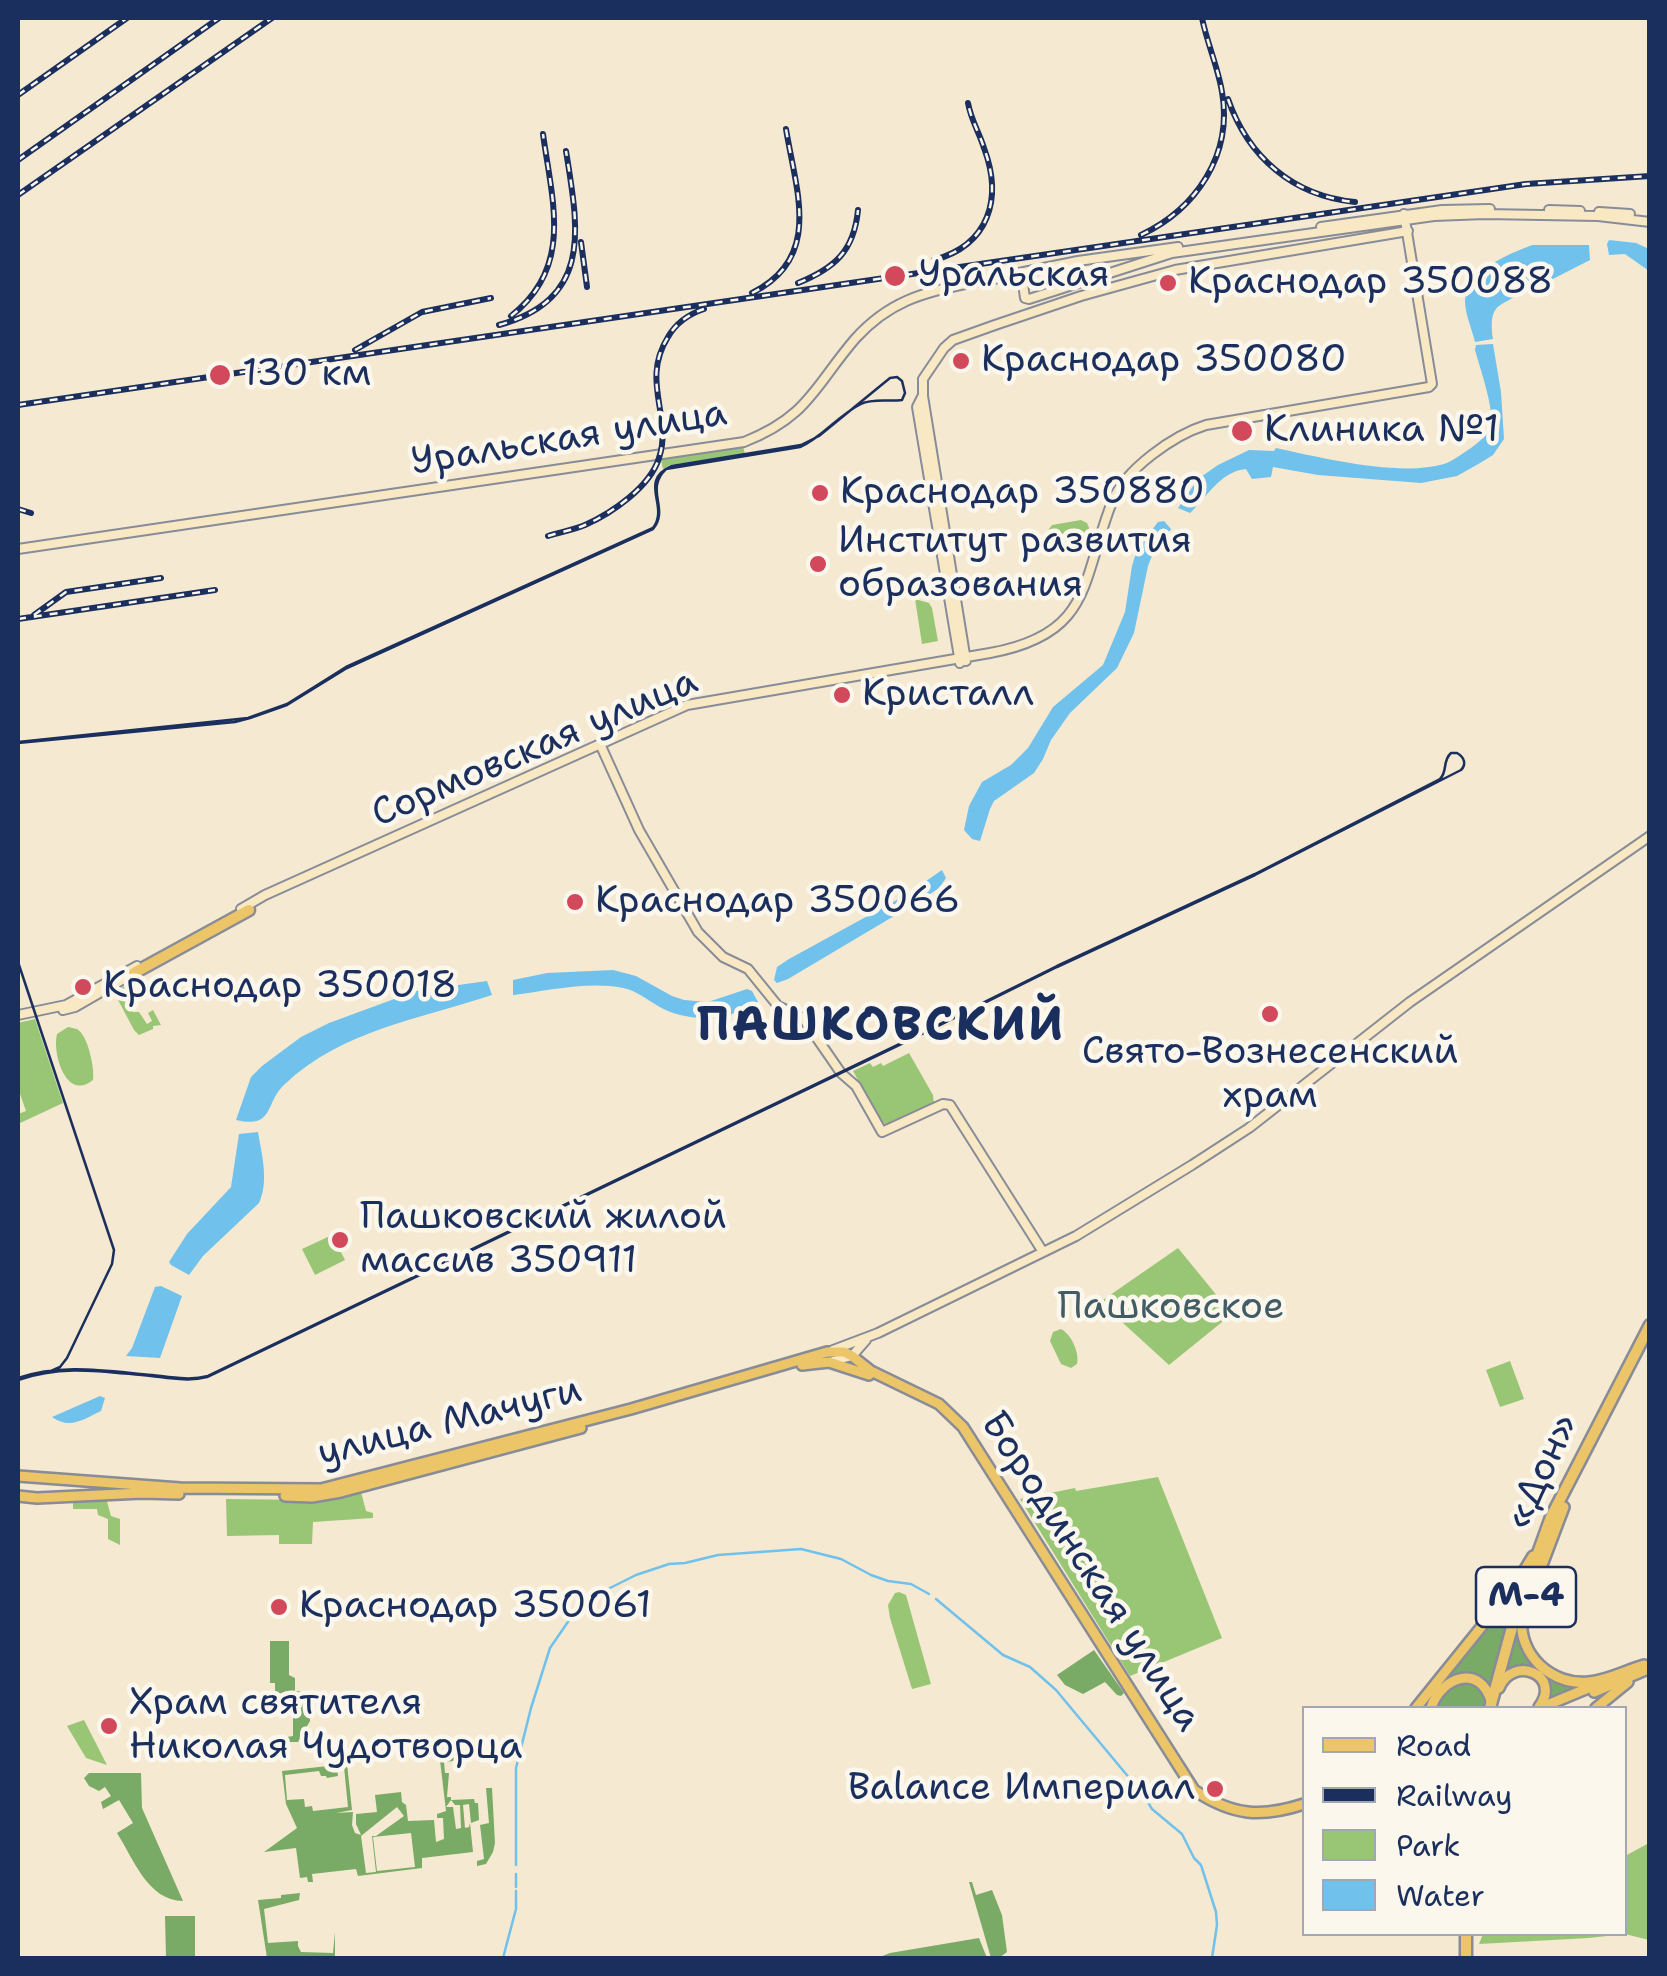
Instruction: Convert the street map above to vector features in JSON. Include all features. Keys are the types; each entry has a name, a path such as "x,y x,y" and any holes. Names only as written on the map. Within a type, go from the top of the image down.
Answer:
{"highway":[{"name":"Сормовская улица","path":"134,974 249,910"},
{"name":"«Дон»","path":"1492,1706 1514,1620 1551,1517 1650,1325"},
{"name":"«Дон»","path":"1492,1706 1518,1620 1564,1507 1650,1338"}],"main road":[{"name":"Уральская улица","path":"963,660 918,406 923,379 953,340 1174,270 1452,215 1650,220"},
{"name":"Уральская улица","path":"18,549 744,442 791,417 867,327 895,306 931,291 1078,261 1407,225"},
{"name":"Сормовская улица","path":"18,1016 73,1002 265,895 697,702 1020,652 1046,640 1068,621 1086,588 1112,502 1126,479 1165,445 1206,424 1432,388 1407,225"},
{"name":"Уральская улица","path":"1016,275 1025,298 1029,299 1186,248"},
{"name":"Сормовская улица","path":"249,910 601,745"},
{"path":"601,745 639,830 707,944 722,957 748,969 785,1010 804,1018 841,1073 856,1086 882,1132 943,1104 950,1105 1043,1252"},
{"path":"829,1357 1076,1236 1249,1128 1410,1002 1650,836"},
{"name":"Сормовская улица","path":"18,1016 76,1007 134,974"},
{"path":"852,1356 878,1333"},
{"path":"865,1341 862,1358 871,1371"},
{"name":"Бородинская улица","path":"829,1357 852,1356 871,1371 939,1404 957,1419 1191,1787 1237,1813"},
{"name":"Бородинская улица","path":"829,1357 927,1400 954,1421 1191,1792 1237,1813"},
{"name":"улица Мачуги","path":"18,1496 326,1495 829,1357"},
{"name":"улица Мачуги","path":"18,1476 194,1488 320,1490 537,1436"},
{"path":"41,1480 35,1484 35,1491 53,1497"},
{"path":"76,1482 88,1486 82,1496"},
{"path":"1564,1507 1522,1618 1528,1648 1548,1672 1575,1682 1603,1680 1648,1666"},
{"path":"1418,1706 1516,1584 1551,1517"},
{"path":"1543,1706 1648,1666"},
{"path":"1559,1706 1648,1666"},
{"path":"1598,1706 1648,1666"},
{"path":"1498,1691 1506,1676 1517,1671 1532,1672 1542,1679 1546,1689 1540,1706"},
{"path":"1433,1706 1445,1686 1466,1678 1482,1684 1492,1706"},
{"path":"1237,1813 1260,1817 1302,1806"}],"green space":[{"path":"743,446 745,454 663,469 661,460 666,457"},
{"path":"1081,520 1089,530 1086,538 1057,545 1048,539 1052,525"},
{"path":"915,599 929,603 932,608 938,641 922,644"},
{"path":"125,986 124,996 133,1012 139,1012 147,1024 152,1021 148,1013 153,1010 161,1025 139,1035 134,1030 117,998 120,988"},
{"path":"35,1019 63,1103 18,1124 18,1114 26,1111 18,1088 18,1023"},
{"path":"68,1027 81,1032 90,1053 93,1080 83,1085 68,1080 59,1063 57,1034"},
{"path":"909,1053 933,1095 934,1104 887,1126 853,1071 870,1063 873,1067 881,1063 883,1066"},
{"path":"332,1235 345,1260 315,1275 302,1249"},
{"name":"Пашковское","path":"1178,1248 1232,1314 1169,1365 1100,1302"},
{"path":"1061,1329 1076,1349 1077,1364 1071,1368 1061,1364 1050,1341 1053,1332"},
{"path":"1510,1361 1524,1399 1500,1407 1486,1370"},
{"path":"1158,1477 1222,1638 1130,1676 1020,1499"},
{"path":"361,1492 366,1511 373,1513 373,1518 313,1522 312,1544 279,1544 279,1535 227,1536 226,1499 314,1500"},
{"path":"106,1498 111,1516 120,1519 120,1545 108,1539 108,1519 98,1515 97,1509 73,1509 73,1502 79,1499"},
{"path":"1527,1573 1491,1694 1487,1687 1453,1678 1431,1706 1421,1706"},
{"path":"899,1592 906,1595 931,1684 912,1689 888,1605"},
{"path":"1521,1617 1520,1628 1540,1669 1590,1684 1543,1704 1547,1696 1535,1672 1504,1675"},
{"path":"270,1641 289,1641 289,1675 295,1678 295,1691 310,1692 310,1721 298,1742 287,1742 287,1737 293,1736 293,1694 275,1693 275,1683 270,1683"},
{"path":"1094,1650 1124,1693 1121,1696 1105,1682 1083,1694 1065,1685 1057,1675"},
{"path":"1471,1680 1485,1694 1488,1706 1434,1706 1439,1697 1458,1683"},
{"path":"84,1720 107,1765 86,1758 67,1726"},
{"path":"455,1757 444,1762 445,1773 449,1773 447,1797 474,1799 478,1803 479,1820 471,1823 469,1804 463,1805 465,1828 470,1823 473,1852 422,1858 422,1868 358,1876 356,1869 312,1874 313,1882 308,1882 307,1877 300,1878 296,1848 264,1852 297,1828 286,1804 282,1771 347,1764 352,1810 336,1813 353,1812 352,1825 355,1833 361,1835 356,1814 377,1812 375,1795 401,1792 408,1821 434,1820 436,1842 444,1839 443,1818 437,1818 437,1814 446,1811 440,1760","holes":["344,1767 348,1807 313,1811 312,1806 305,1807 304,1799 287,1800 285,1775 319,1771 327,1778 338,1776 337,1768","451,1800 460,1805 461,1828 456,1829 453,1807 446,1807","397,1807 404,1816 372,1836 376,1872 366,1873 361,1836","411,1833 415,1867 377,1871 373,1837"]},
{"path":"89,1773 141,1773 142,1808 183,1901 160,1894 143,1876 117,1833 133,1823 119,1800 103,1809 101,1802 111,1796 105,1787 99,1791 89,1786 84,1778"},
{"path":"486,1788 492,1788 495,1843 486,1864 477,1866 477,1861 484,1859 480,1825 489,1823"},
{"path":"1649,1843 1649,1940 1627,1934 1627,1855"},
{"path":"969,1882 976,1895 992,1890 1002,1915 1007,1952 999,1958 991,1958"},
{"path":"300,1893 299,1900 264,1909 268,1943 298,1941 301,1952 333,1953 335,1932 335,1958 267,1958 258,1900"},
{"path":"165,1916 195,1916 195,1958 166,1958"},
{"path":"1482,1936 1607,1936 1589,1938 1479,1944"},
{"path":"979,1938 987,1958 877,1958 890,1953"}],"water":[{"path":"1609,240 1649,249 1649,271 1625,254 1609,255"},
{"path":"1532,245 1589,245 1590,260 1541,285 1527,286 1500,305 1493,316 1493,339 1475,342 1467,316 1467,290 1490,265"},
{"path":"1493,344 1504,439 1493,455 1457,476 1421,483 1318,475 1273,467 1271,477 1252,479 1246,469 1229,474 1190,513 1178,508 1198,479 1249,450 1276,448 1384,467 1426,467 1451,461 1480,441 1491,425 1489,399 1475,350 1476,345"},
{"path":"1164,521 1171,529 1153,553 1134,633 1117,668 1070,713 1034,773 994,801 980,841 972,839 964,830 969,806 982,782 1011,765 1028,748 1053,707 1103,665 1125,612 1137,550 1158,522"},
{"path":"942,870 946,878 939,888 921,900 788,979 777,983 774,980 777,967 789,959 906,895"},
{"path":"613,970 636,976 684,1000 708,1002 747,989 758,1002 732,1014 695,1018 670,1012 628,989 610,986 513,995 513,980 547,973"},
{"path":"487,981 492,995 357,1038 307,1066 285,1084 263,1118 236,1120 251,1077 301,1037 416,991"},
{"path":"258,1132 264,1177 259,1203 203,1256 189,1275 171,1265 169,1262 187,1234 231,1187 239,1134"},
{"path":"155,1287 182,1296 160,1358 126,1356"},
{"path":"100,1396 105,1398 101,1411 83,1420 65,1423 52,1417"}],"waterway":[{"path":"516,1865 516,1768 531,1708 550,1648 572,1616 596,1595 669,1564 718,1555 801,1549 841,1559 871,1575 911,1584 929,1594"},
{"path":"936,1599 1003,1655 1030,1667 1056,1690 1141,1792"},
{"path":"1144,1796 1152,1809 1182,1834 1201,1865 1216,1912 1212,1958"},
{"path":"516,1874 516,1887"},
{"path":"503,1958 516,1909 516,1891"}],"tram line":[{"path":"18,742 248,718 287,704 346,667 653,528 658,511 655,486 657,479 662,472 672,466 801,445 819,436 890,378 902,381 902,400 861,404 853,409 845,414 823,432 816,438 800,447 666,469 660,477 657,484 659,514 653,529 347,668 287,705 250,718 235,722 18,743"},
{"path":"18,1378 68,1369 101,1370 180,1378 208,1376 1057,966 1255,874 1440,779 1451,753 1457,753 1464,761 1461,770 1255,875 207,1377 179,1379 68,1371 18,1380"},
{"path":"18,962 114,1250 112,1264 67,1358 51,1371"}],"railway":[{"path":"18,95 127,18"},
{"path":"18,160 219,18"},
{"path":"18,195 272,18"},
{"path":"1141,235 1161,224 1194,195 1216,158 1222,137 1222,92 1202,18"},
{"path":"1228,99 1248,139 1276,170 1312,192 1355,202"},
{"path":"934,260 968,243 987,218 991,202 990,167 968,103"},
{"path":"752,293 774,278 789,261 797,242 798,199 786,129"},
{"path":"511,316 531,297 551,255 553,208 543,134"},
{"path":"499,325 530,313 551,298 565,279 573,257 575,233 566,151"},
{"path":"18,405 1526,184 1650,176"},
{"path":"798,283 840,256 852,237 858,210"},
{"path":"581,242 587,287"},
{"path":"355,350 422,312 491,298"},
{"path":"548,536 581,527 607,514 629,498 654,469 662,443 657,384 660,353 679,323 704,309"},
{"path":"18,509 31,513"},
{"path":"34,615 66,592 161,578"},
{"path":"18,619 215,590"}],"place":[{"name":"Уральская","path":"895,276"},
{"name":"Краснодар 350088","path":"1168,283"},
{"name":"Краснодар 350080","path":"961,361"},
{"name":"130 км","path":"220,375"},
{"name":"Клиника №1","path":"1242,431"},
{"name":"Краснодар 350880","path":"820,493"},
{"name":"Институт развития образования","path":"818,564"},
{"name":"Кристалл","path":"842,695"},
{"name":"Краснодар 350066","path":"575,902"},
{"name":"Краснодар 350018","path":"83,987"},
{"name":"Свято-Вознесенский храм","path":"1270,1014"},
{"name":"Пашковский жилой массив 350911","path":"340,1240"},
{"name":"Краснодар 350061","path":"279,1607"},
{"name":"Храм святителя Николая Чудотворца","path":"109,1726"},
{"name":"Balance Империал","path":"1215,1789"}],"district":[{"name":"ПАШКОВСКИЙ","path":"881,1027"}]}
